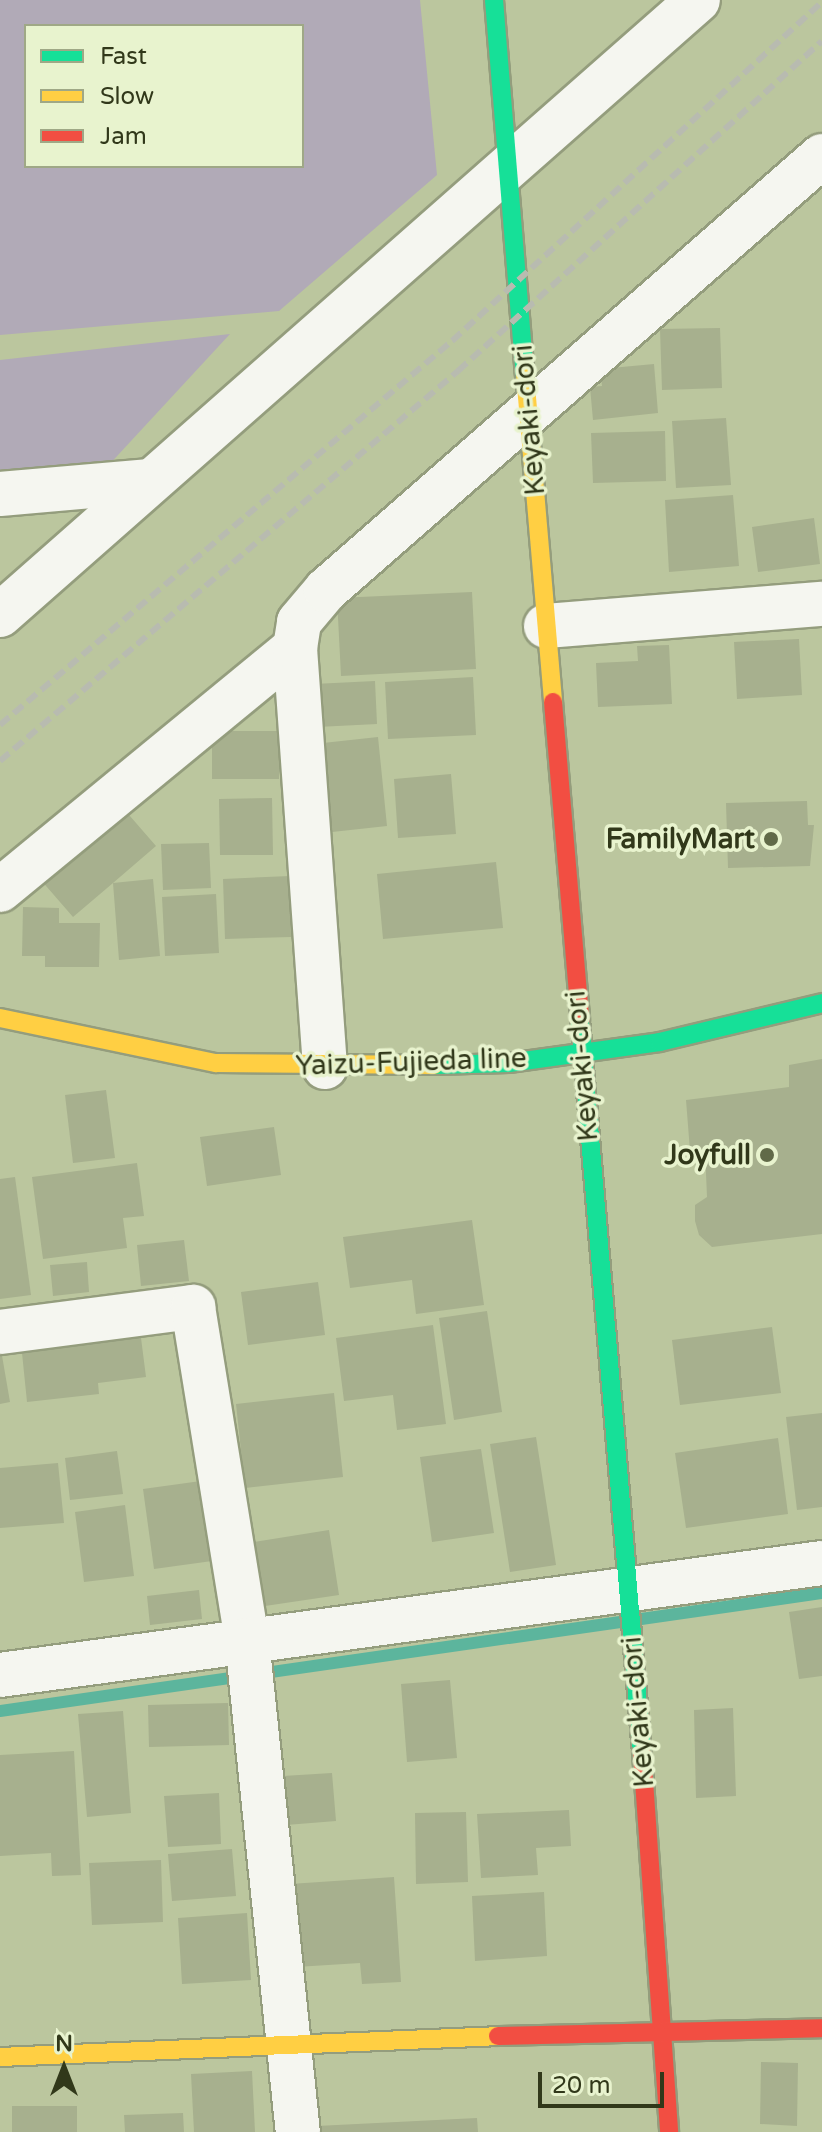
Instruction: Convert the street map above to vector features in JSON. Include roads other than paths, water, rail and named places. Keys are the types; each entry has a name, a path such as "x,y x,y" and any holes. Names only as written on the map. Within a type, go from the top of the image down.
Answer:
{"street":[{"name":"Keyaki-dori","path":"494,0 665,2029 669,2132"},
{"path":"0,615 698,0"},
{"path":"325,1067 295,648 299,622 326,590 822,156"},
{"path":"0,494 150,481"},
{"path":"546,626 822,604"},
{"path":"0,890 295,648"},
{"name":"Yaizu-Fujieda line","path":"0,1018 216,1063 325,1067 509,1063 726,1028 822,1003"},
{"path":"0,1332 193,1307 250,1661 298,2132"},
{"path":"0,1675 250,1661 627,1586 669,1586 822,1563"},
{"path":"0,2057 665,2029 822,2028"}],"waterway":[{"path":"0,1711 822,1593"}],"railway":[{"path":"0,725 452,341 822,2"},
{"path":"0,761 458,371 822,41"}],"place":[{"name":"FamilyMart","path":"771,839"},
{"name":"Joyfull","path":"767,1155"}]}
